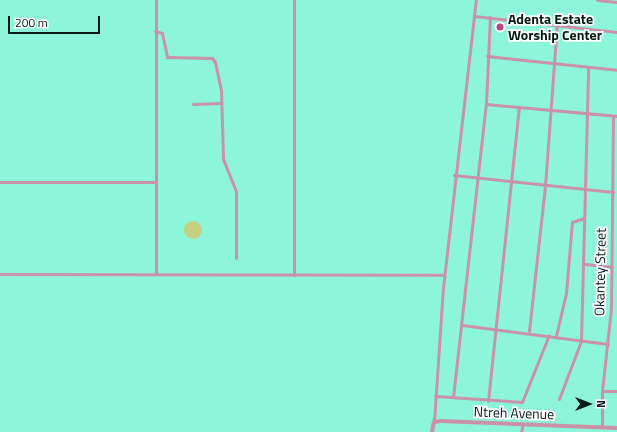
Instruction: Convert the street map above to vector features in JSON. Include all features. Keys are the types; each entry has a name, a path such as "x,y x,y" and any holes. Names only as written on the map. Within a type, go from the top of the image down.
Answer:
{"street":[{"path":"156,0 156,274"},
{"path":"294,0 294,275"},
{"path":"432,432 434,422 444,275 454,175 476,0"},
{"path":"597,0 617,2"},
{"path":"474,16 557,24 617,32"},
{"path":"453,397 462,325 475,178 486,104 487,56 490,17"},
{"path":"529,331 545,186 557,24"},
{"path":"155,30 162,33 167,57 212,58 221,90 220,103 223,159 236,192 236,258"},
{"path":"487,56 617,70"},
{"path":"559,399 581,341 585,264 583,190 584,115 588,67"},
{"path":"193,104 220,103"},
{"path":"486,104 551,110 584,115 617,116"},
{"path":"488,401 519,108"},
{"name":"Okantey Street","path":"602,427 602,392 608,344 612,267 613,192 615,171 613,117"},
{"path":"454,175 512,183 613,192"},
{"path":"0,182 155,182"},
{"path":"556,336 566,292 572,222 584,218"},
{"path":"585,264 612,267"},
{"path":"0,274 444,275"},
{"path":"462,325 529,331 581,341 608,344"},
{"path":"435,396 488,401 522,402 549,335"},
{"path":"602,392 617,391"},
{"name":"Ntreh Avenue","path":"434,422 617,428"},
{"path":"521,432 523,424"}],"green space":[{"path":"193,221 197,222 201,226 201,234 197,238 193,239 189,238 185,234 184,230 185,226 189,222"}],"place":[{"name":"Adenta Estate Worship Center","path":"500,27"}]}
